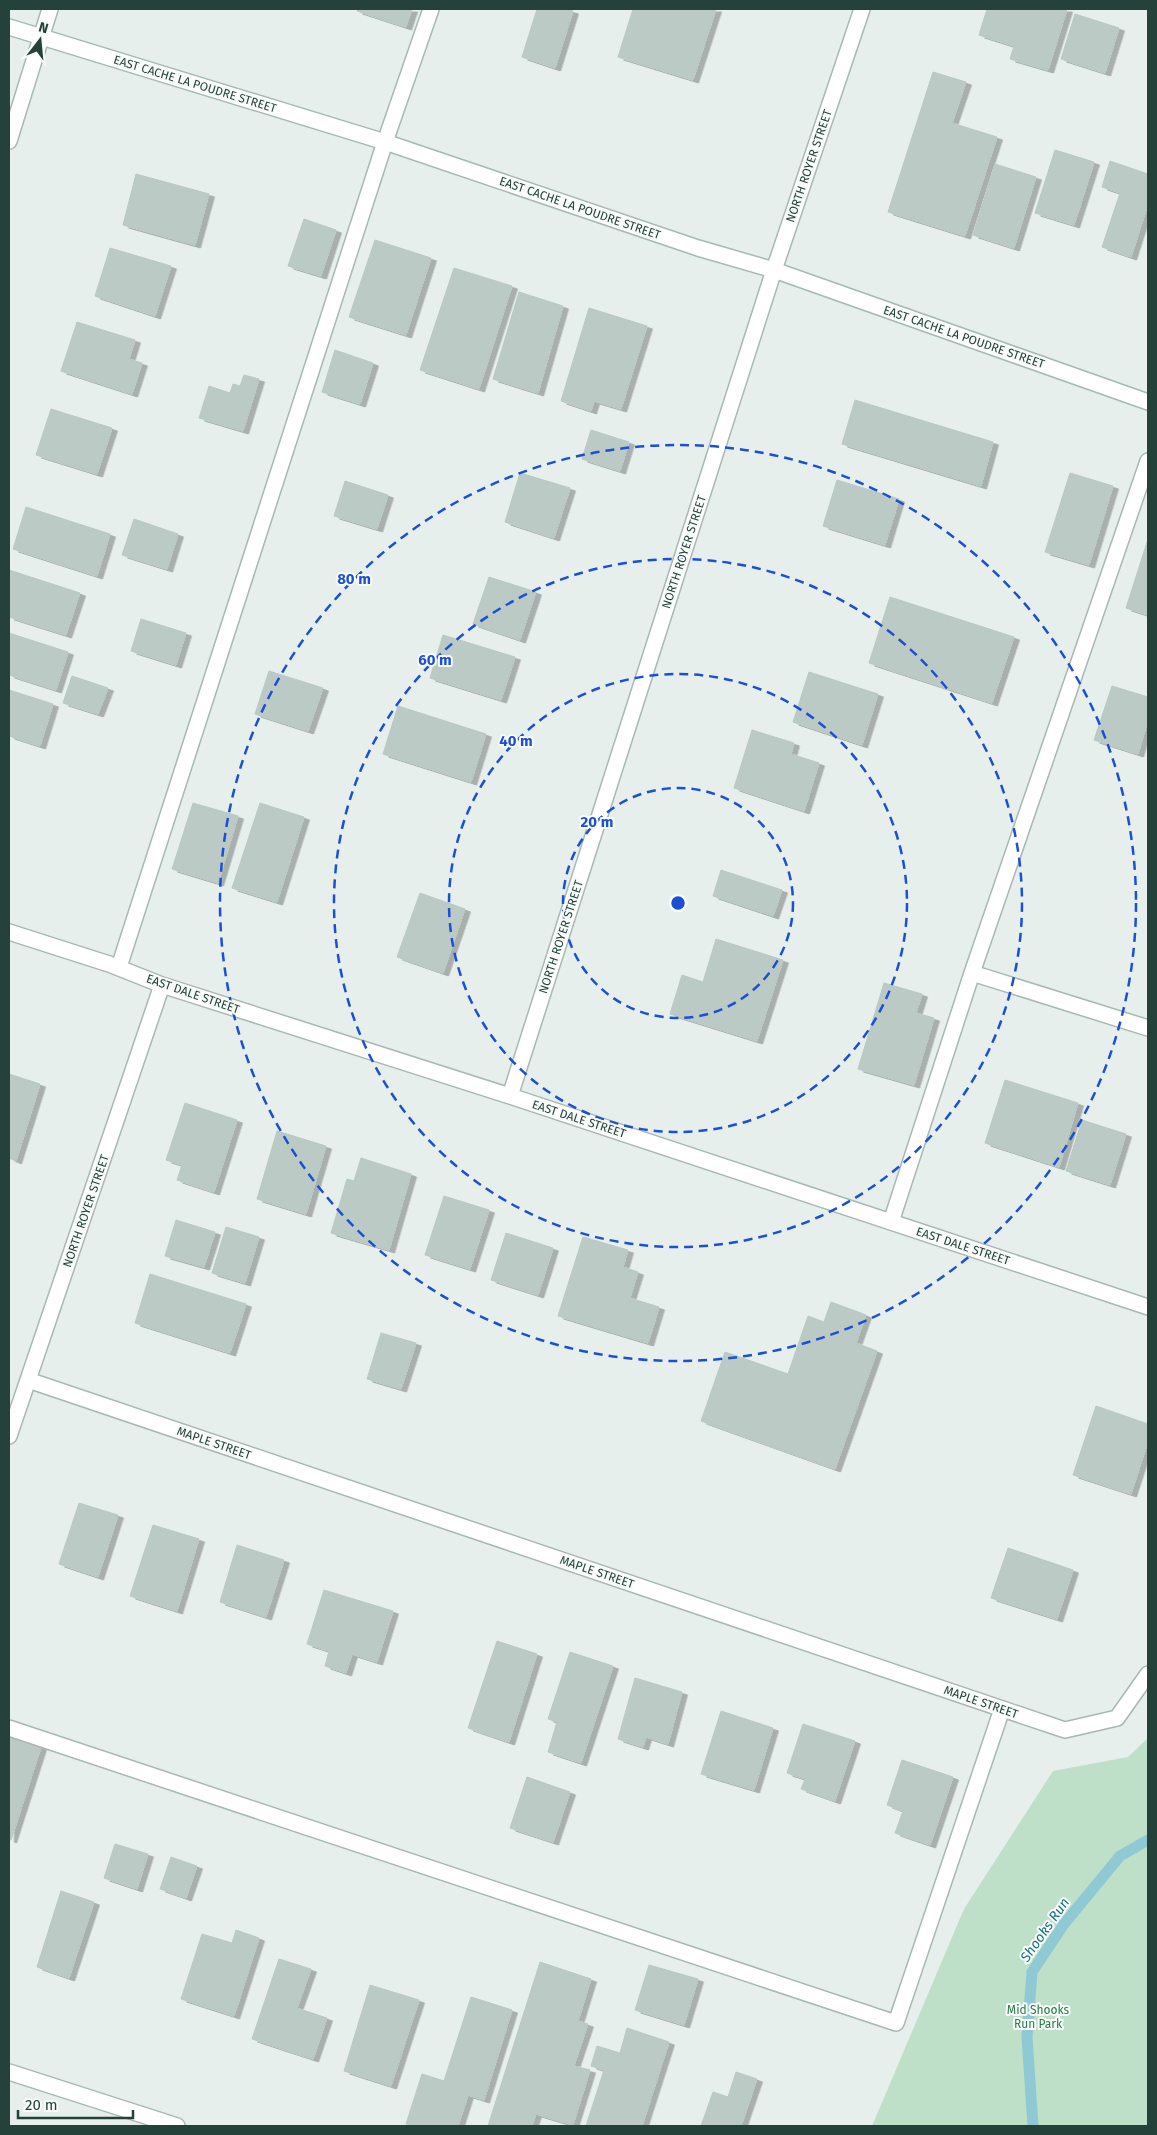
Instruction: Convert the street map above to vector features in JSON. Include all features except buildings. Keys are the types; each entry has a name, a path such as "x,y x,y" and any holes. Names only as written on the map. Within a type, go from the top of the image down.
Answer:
{"street":[{"path":"9,141 50,9"},
{"path":"119,967 386,142 431,9"},
{"name":"NORTH ROYER STREET","path":"510,1096 774,270 862,9"},
{"name":"EAST CACHE LA POUDRE STREET","path":"9,26 386,142 698,248 774,270 1148,402"},
{"path":"891,1222 972,973 1148,462"},
{"name":"EAST DALE STREET","path":"9,932 119,967 162,985 510,1096 1148,1307"},
{"path":"972,973 1148,1028"},
{"name":"NORTH ROYER STREET","path":"9,1436 162,985"},
{"name":"MAPLE STREET","path":"28,1380 1065,1730 1117,1718 1148,1674"},
{"path":"9,1728 896,2023 1002,1709"},
{"path":"9,2072 177,2126"}],"green space":[{"name":"Mid Shooks Run Park","path":"1148,1738 1148,2126 872,2126 964,1909 1053,1771 1128,1757"}],"waterway":[{"name":"Shooks Run","path":"1033,2126 1027,2037 1032,1972 1064,1924 1120,1856 1148,1840"}]}
